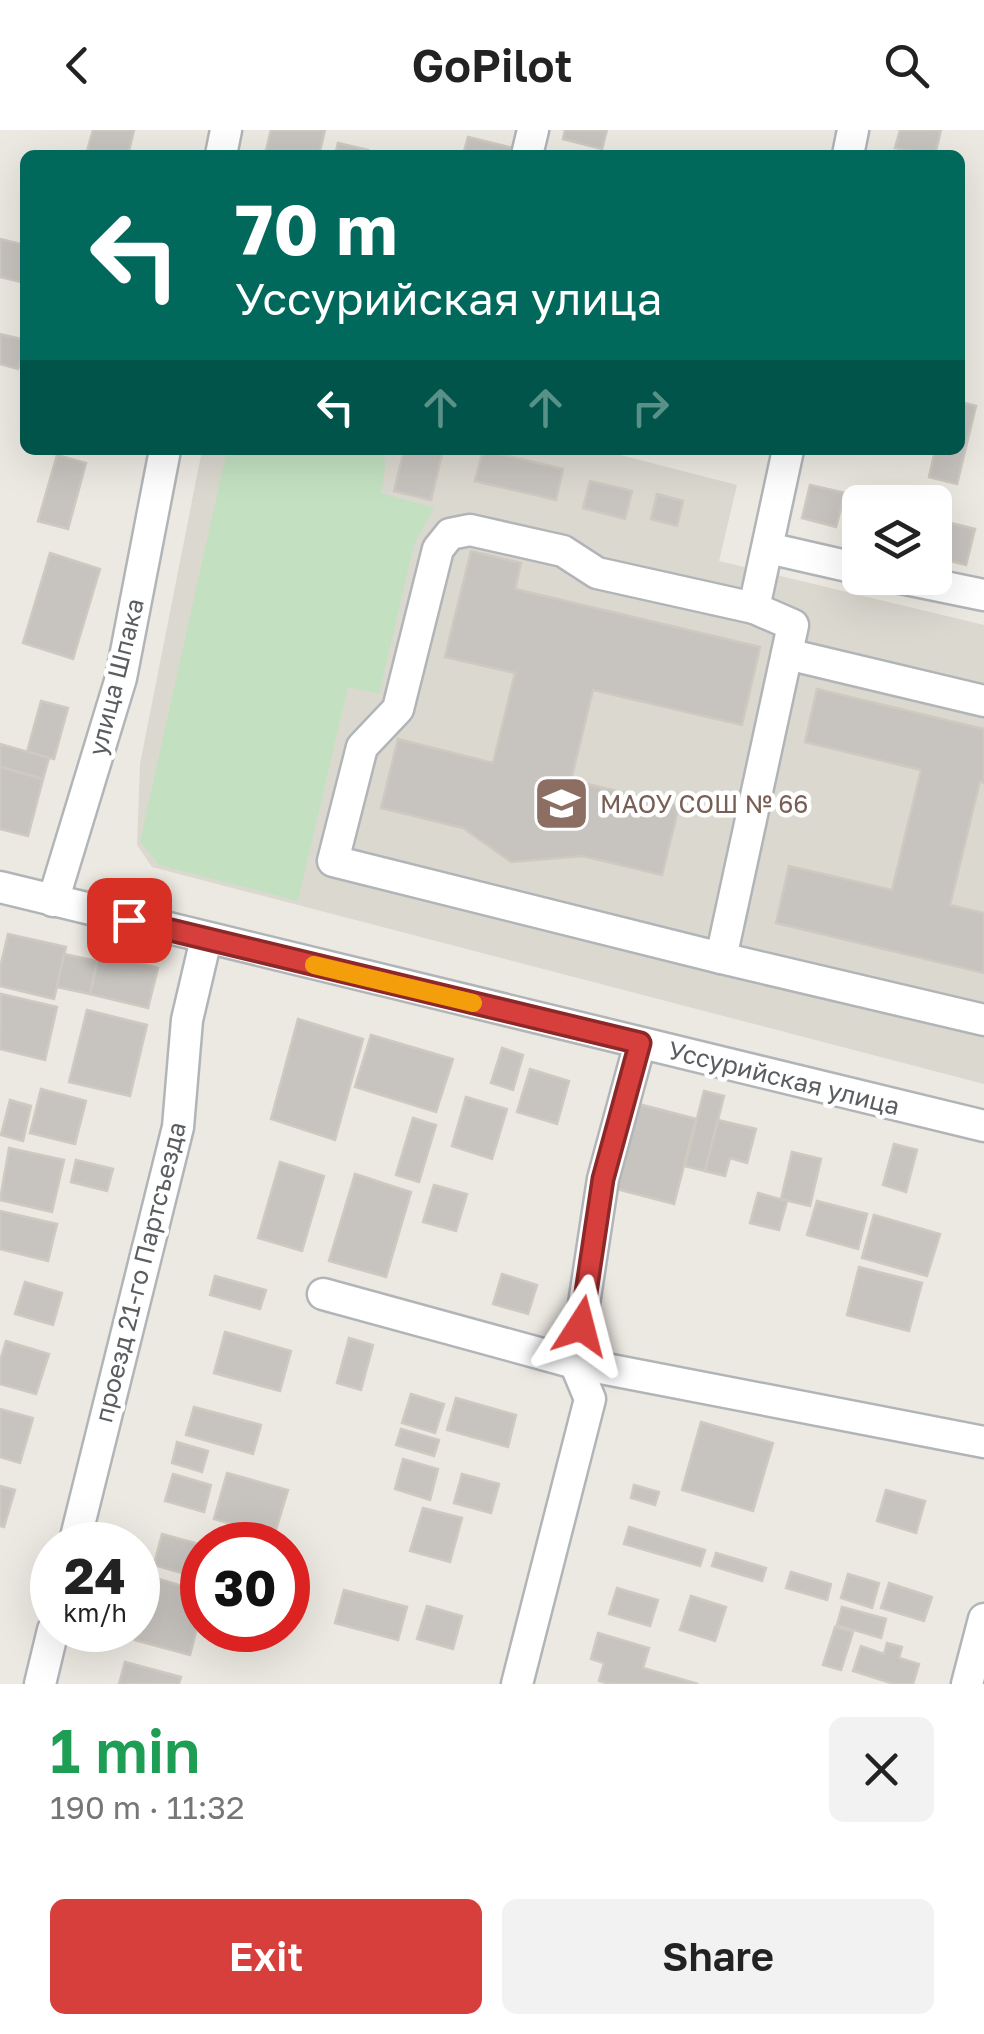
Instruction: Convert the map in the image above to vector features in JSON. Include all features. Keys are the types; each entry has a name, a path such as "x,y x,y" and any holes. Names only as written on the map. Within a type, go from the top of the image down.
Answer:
{"street":[{"name":"улица Шпака","path":"52,901 121,678 164,455"},
{"path":"754,608 787,455"},
{"path":"721,958 793,625 754,608 597,573 563,551 470,530 450,534 438,549 398,709 362,747 333,861 721,958 984,1020"},
{"path":"768,548 842,564"},
{"path":"952,589 984,596"},
{"path":"787,654 984,701"},
{"name":"Уссурийская улица","path":"0,887 984,1126"},
{"name":"проезд 21-го Партсъезда","path":"80,1522 178,1128 187,1020 206,939"},
{"path":"517,1684 590,1399 575,1363 603,1179 640,1043"},
{"path":"323,1294 575,1363 984,1442"},
{"path":"967,1684 984,1619"},
{"path":"40,1684 48,1652"}],"shaded area":[{"name":"МАОУ СОШ № 66","path":"201,455 620,455 737,485 719,561 842,591 842,595 860,595 984,625 984,1084 152,867 137,845 140,764"}],"green space":[{"path":"226,455 384,455 381,493 434,508 414,545 379,694 348,687 298,901 159,865 140,841"}],"building":[{"path":"93,130 134,130 129,150 87,150"},
{"path":"271,130 325,130 320,150 266,150"},
{"path":"565,130 607,130 602,149 563,139"},
{"path":"900,130 941,130 936,150 895,148"},
{"path":"468,137 513,148 513,150 464,150"},
{"path":"338,143 368,150 336,150"},
{"path":"0,239 20,244 20,282 0,277"},
{"path":"0,334 20,339 18,369 0,364"},
{"path":"965,403 976,406 965,451"},
{"path":"57,455 86,463 68,529 38,521"},
{"path":"403,455 442,455 431,500 394,491"},
{"path":"482,455 504,455 563,469 556,500 475,481"},
{"path":"934,455 964,455 957,484 929,477"},
{"path":"590,481 632,491 625,519 583,508"},
{"path":"810,485 842,492 836,527 802,518"},
{"path":"657,494 683,501 677,526 651,519"},
{"path":"952,523 975,529 966,565 952,562"},
{"path":"471,551 521,563 515,589 760,647 742,725 593,690 571,780 679,806 662,875 583,856 511,862 463,828 381,808 398,739 493,763 515,673 445,657"},
{"path":"50,553 100,569 73,659 23,643"},
{"path":"817,689 984,729 984,783 980,781 950,905 984,913 984,973 776,923 789,866 892,890 921,770 805,742"},
{"path":"41,701 68,708 54,759 27,752"},
{"path":"0,744 49,758 43,779 0,767"},
{"path":"0,767 43,779 28,836 0,829"},
{"path":"8,934 66,947 54,999 0,986"},
{"path":"99,953 158,968 148,1008 90,994"},
{"path":"64,954 97,961 90,994 57,987"},
{"path":"1,994 57,1007 45,1060 0,1049"},
{"path":"87,1010 147,1025 130,1096 69,1082"},
{"path":"298,1019 363,1039 335,1140 271,1119"},
{"path":"371,1035 453,1059 436,1112 355,1087"},
{"path":"502,1048 523,1055 513,1090 491,1083"},
{"path":"530,1069 569,1081 557,1124 517,1112"},
{"path":"41,1089 86,1101 75,1144 30,1133"},
{"path":"704,1091 724,1096 705,1171 685,1166"},
{"path":"466,1097 507,1109 492,1159 452,1146"},
{"path":"10,1100 31,1106 23,1141 1,1135"},
{"path":"639,1104 696,1119 674,1204 617,1189"},
{"path":"413,1118 436,1125 419,1182 396,1175"},
{"path":"718,1120 756,1129 747,1163 730,1158 725,1176 705,1171"},
{"path":"894,1144 917,1150 906,1192 883,1185"},
{"path":"9,1148 64,1160 52,1212 0,1200"},
{"path":"792,1152 821,1159 810,1206 781,1199"},
{"path":"76,1160 113,1169 107,1191 71,1182"},
{"path":"280,1162 324,1176 302,1251 258,1238"},
{"path":"355,1174 411,1192 386,1277 329,1261"},
{"path":"434,1185 467,1194 456,1231 423,1222"},
{"path":"758,1193 787,1201 779,1230 750,1223"},
{"path":"817,1201 867,1214 858,1249 807,1235"},
{"path":"0,1211 57,1224 48,1261 0,1249"},
{"path":"874,1215 940,1234 927,1276 862,1258"},
{"path":"859,1267 922,1283 909,1331 847,1315"},
{"path":"502,1274 537,1285 528,1314 493,1304"},
{"path":"215,1276 266,1290 260,1309 210,1295"},
{"path":"25,1282 62,1293 53,1325 15,1314"},
{"path":"225,1332 291,1351 280,1391 214,1373"},
{"path":"349,1338 373,1345 361,1390 337,1383"},
{"path":"6,1341 49,1354 36,1394 0,1384 0,1361"},
{"path":"411,1394 444,1404 435,1433 402,1423"},
{"path":"456,1398 516,1415 508,1447 447,1430"},
{"path":"194,1407 261,1425 253,1454 186,1435"},
{"path":"0,1409 33,1418 20,1463 0,1457"},
{"path":"701,1422 773,1443 753,1511 682,1490"},
{"path":"401,1429 439,1440 434,1456 396,1445"},
{"path":"177,1442 208,1451 202,1472 172,1463"},
{"path":"403,1459 438,1469 430,1500 395,1489"},
{"path":"227,1473 288,1490 278,1522 214,1519"},
{"path":"173,1474 211,1485 204,1512 165,1501"},
{"path":"462,1474 499,1484 491,1513 454,1503"},
{"path":"634,1485 659,1492 655,1505 631,1498"},
{"path":"0,1486 15,1490 4,1527 0,1526"},
{"path":"886,1490 925,1501 916,1533 877,1521"},
{"path":"423,1508 462,1518 450,1562 410,1551"},
{"path":"629,1527 705,1550 700,1566 624,1544"},
{"path":"162,1534 180,1539 180,1573 160,1567"},
{"path":"716,1553 766,1568 762,1581 712,1566"},
{"path":"791,1572 831,1584 827,1600 786,1588"},
{"path":"848,1574 879,1583 872,1608 841,1598"},
{"path":"160,1579 180,1585 180,1652 191,1652 190,1655 160,1647"},
{"path":"889,1583 932,1597 924,1621 881,1608"},
{"path":"617,1588 658,1600 650,1626 609,1614"},
{"path":"344,1590 407,1607 398,1640 335,1623"},
{"path":"691,1596 726,1607 715,1641 680,1630"},
{"path":"427,1606 462,1616 453,1649 417,1639"},
{"path":"842,1607 886,1619 881,1638 837,1625"},
{"path":"835,1627 853,1632 841,1670 823,1665"},
{"path":"598,1633 649,1648 643,1668 698,1684 599,1681 604,1663 591,1659"},
{"path":"887,1643 902,1647 899,1658 919,1664 913,1684 894,1684 853,1671 861,1646 884,1654"},
{"path":"125,1662 181,1677 179,1684 119,1684"}],"slow traffic":[{"path":"314,965 473,1003"}],"place":[{"name":"МАОУ СОШ № 66","path":"561,804"}],"route":[{"path":"129,920 640,1043 603,1179 581,1326"}]}
